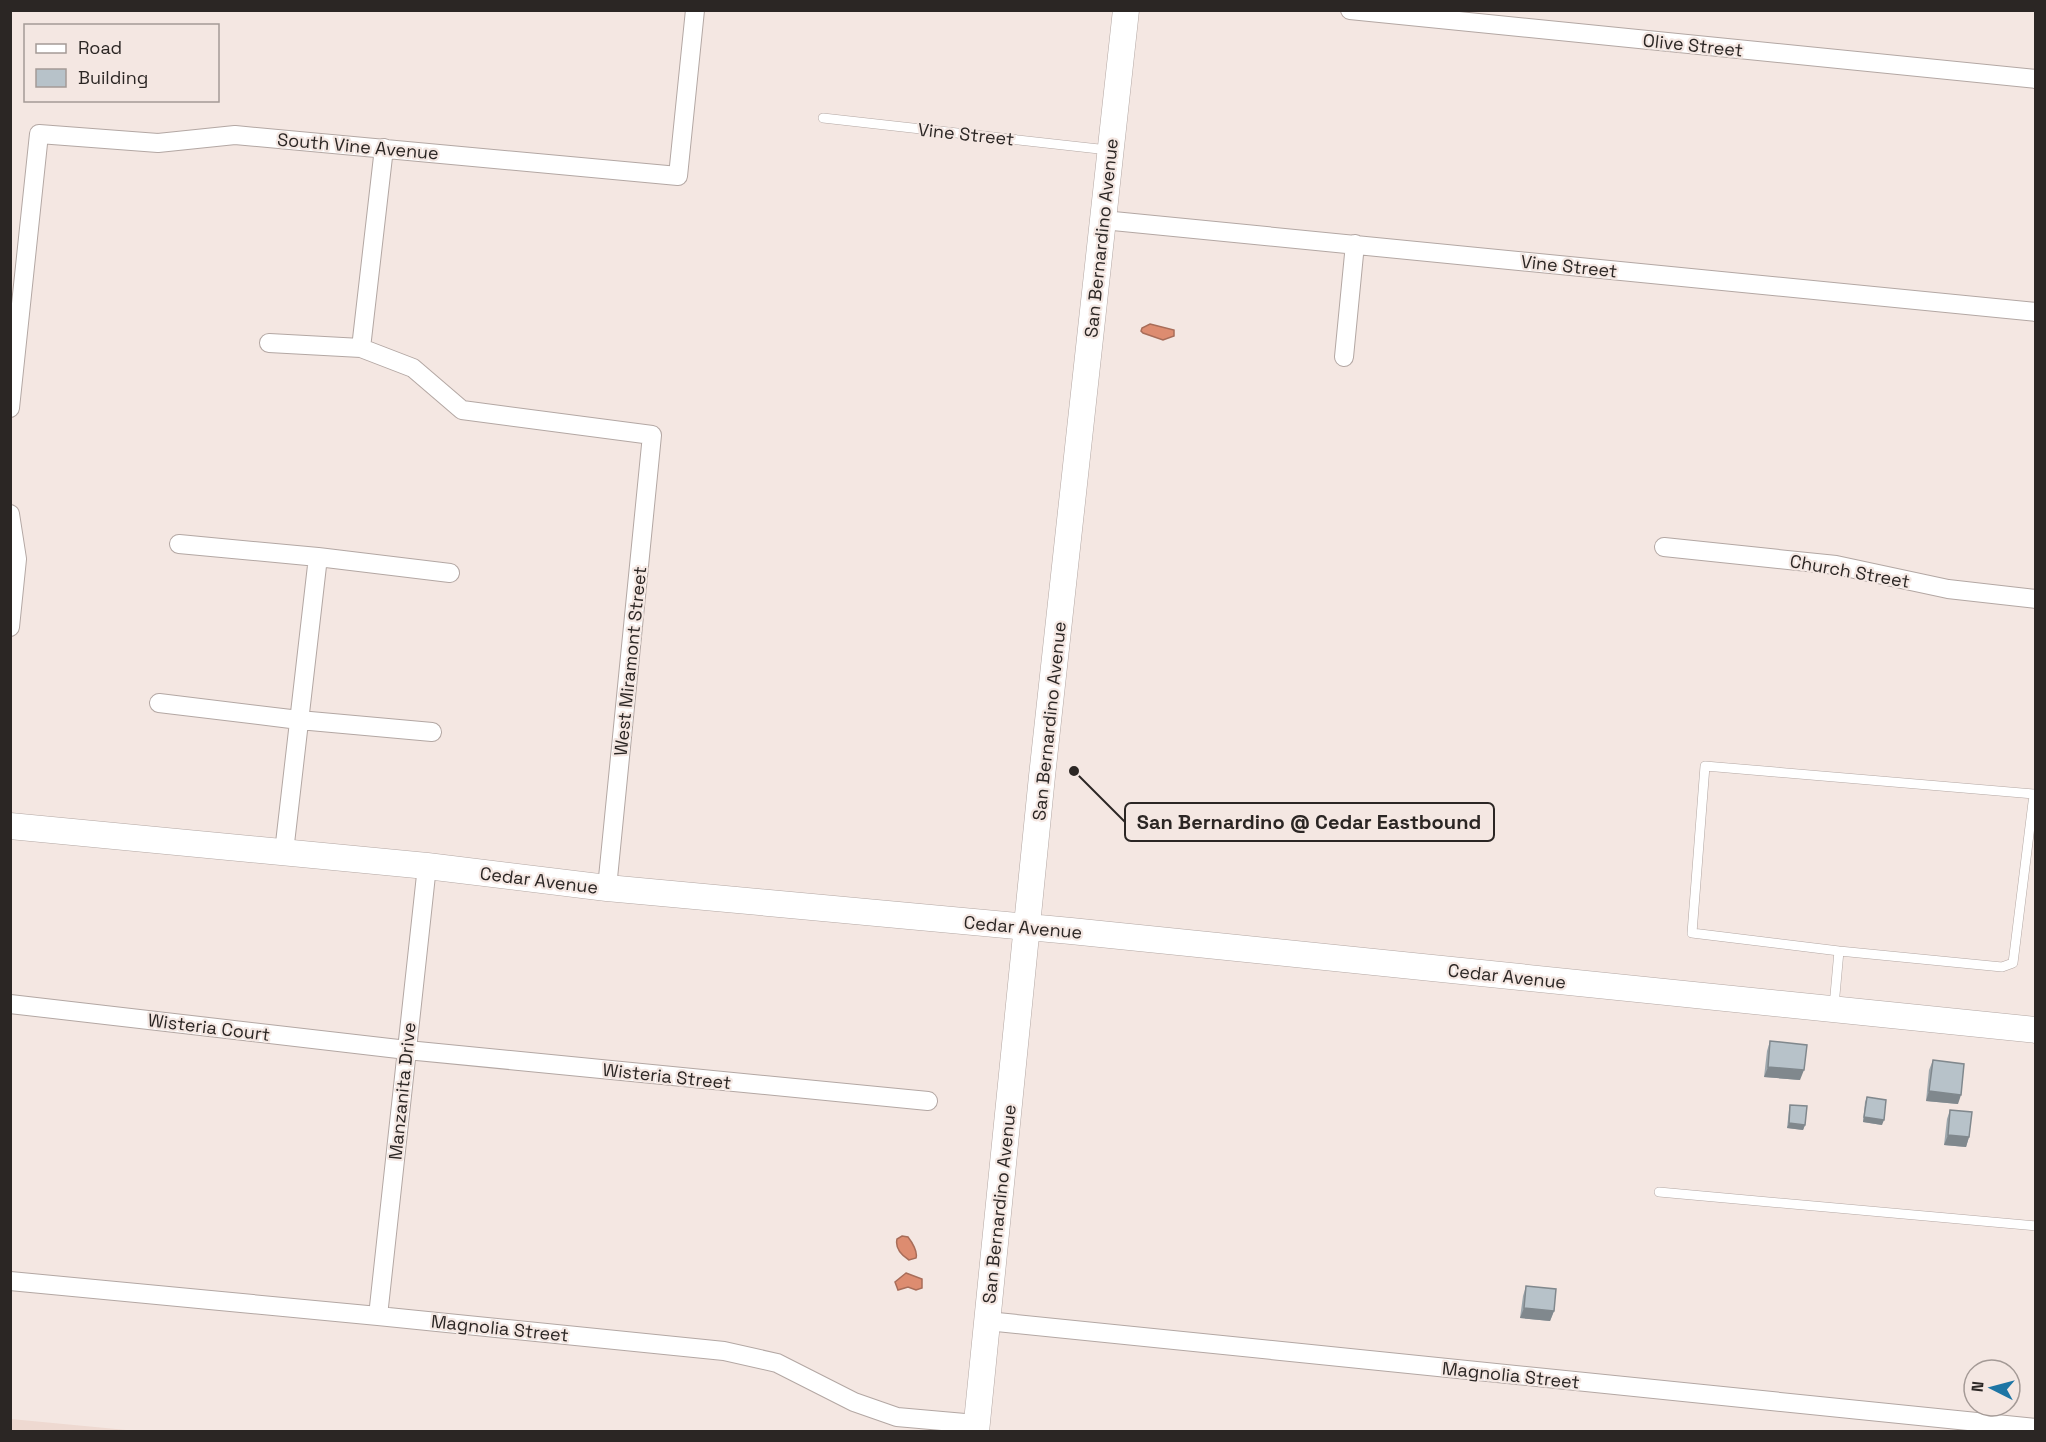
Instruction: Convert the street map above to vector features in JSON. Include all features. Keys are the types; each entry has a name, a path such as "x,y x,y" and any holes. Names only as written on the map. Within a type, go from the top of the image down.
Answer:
{"main road":[{"name":"San Bernardino Avenue","path":"976,1428 1027,927 1126,10"},
{"name":"Cedar Avenue","path":"10,826 427,866 607,888 1027,927 2036,1030"}],"street":[{"name":"South Vine Avenue","path":"10,408 39,134 158,143 235,135 678,176 695,10"},
{"name":"Olive Street","path":"1350,10 1430,15 2036,79"},
{"path":"269,343 361,348 384,148"},
{"name":"Vine Street","path":"1103,220 2036,312"},
{"path":"1344,357 1355,244"},
{"name":"West Miramont Street","path":"361,348 413,368 462,410 652,435 607,888"},
{"path":"10,514 17,559 10,627"},
{"path":"178,544 318,557 450,573"},
{"name":"Church Street","path":"1664,547 1836,565 1948,589 2036,599"},
{"path":"284,852 318,557"},
{"path":"159,703 299,720 432,732"},
{"name":"Manzanita Drive","path":"378,1316 427,866"},
{"name":"Wisteria Court","path":"10,1004 407,1050"},
{"name":"Wisteria Street","path":"407,1050 928,1101"},
{"name":"Magnolia Street","path":"10,1281 724,1351 777,1363 854,1402 897,1417 976,1428"},
{"name":"Magnolia Street","path":"987,1321 2036,1428"}],"lane":[{"name":"Vine Street","path":"823,118 1110,150"},
{"path":"1705,766 2034,794 2013,963 2002,967 1839,951 1692,933 1705,766"},
{"path":"1833,1009 1839,951"},
{"path":"1659,1192 2036,1226"}],"shaded area":[{"path":"1150,324 1174,330 1174,336 1163,340 1141,331"},
{"path":"902,1236 908,1237 915,1250 916,1258 909,1260 899,1251 897,1239"},
{"path":"906,1273 922,1279 922,1288 916,1290 908,1287 898,1290 895,1282"},
{"path":"11,1419 137,1431 11,1431"}],"building":[{"path":"1770,1041 1807,1045 1804,1070 1768,1067"},
{"path":"1933,1060 1964,1064 1961,1095 1929,1091"},
{"path":"1867,1097 1886,1100 1884,1120 1864,1117"},
{"path":"1790,1105 1807,1106 1805,1125 1789,1123"},
{"path":"1950,1110 1972,1112 1969,1137 1948,1135"},
{"path":"1526,1286 1556,1289 1554,1311 1524,1308"}],"place":[{"name":"San Bernardino @ Cedar Eastbound","path":"1074,771"}]}
